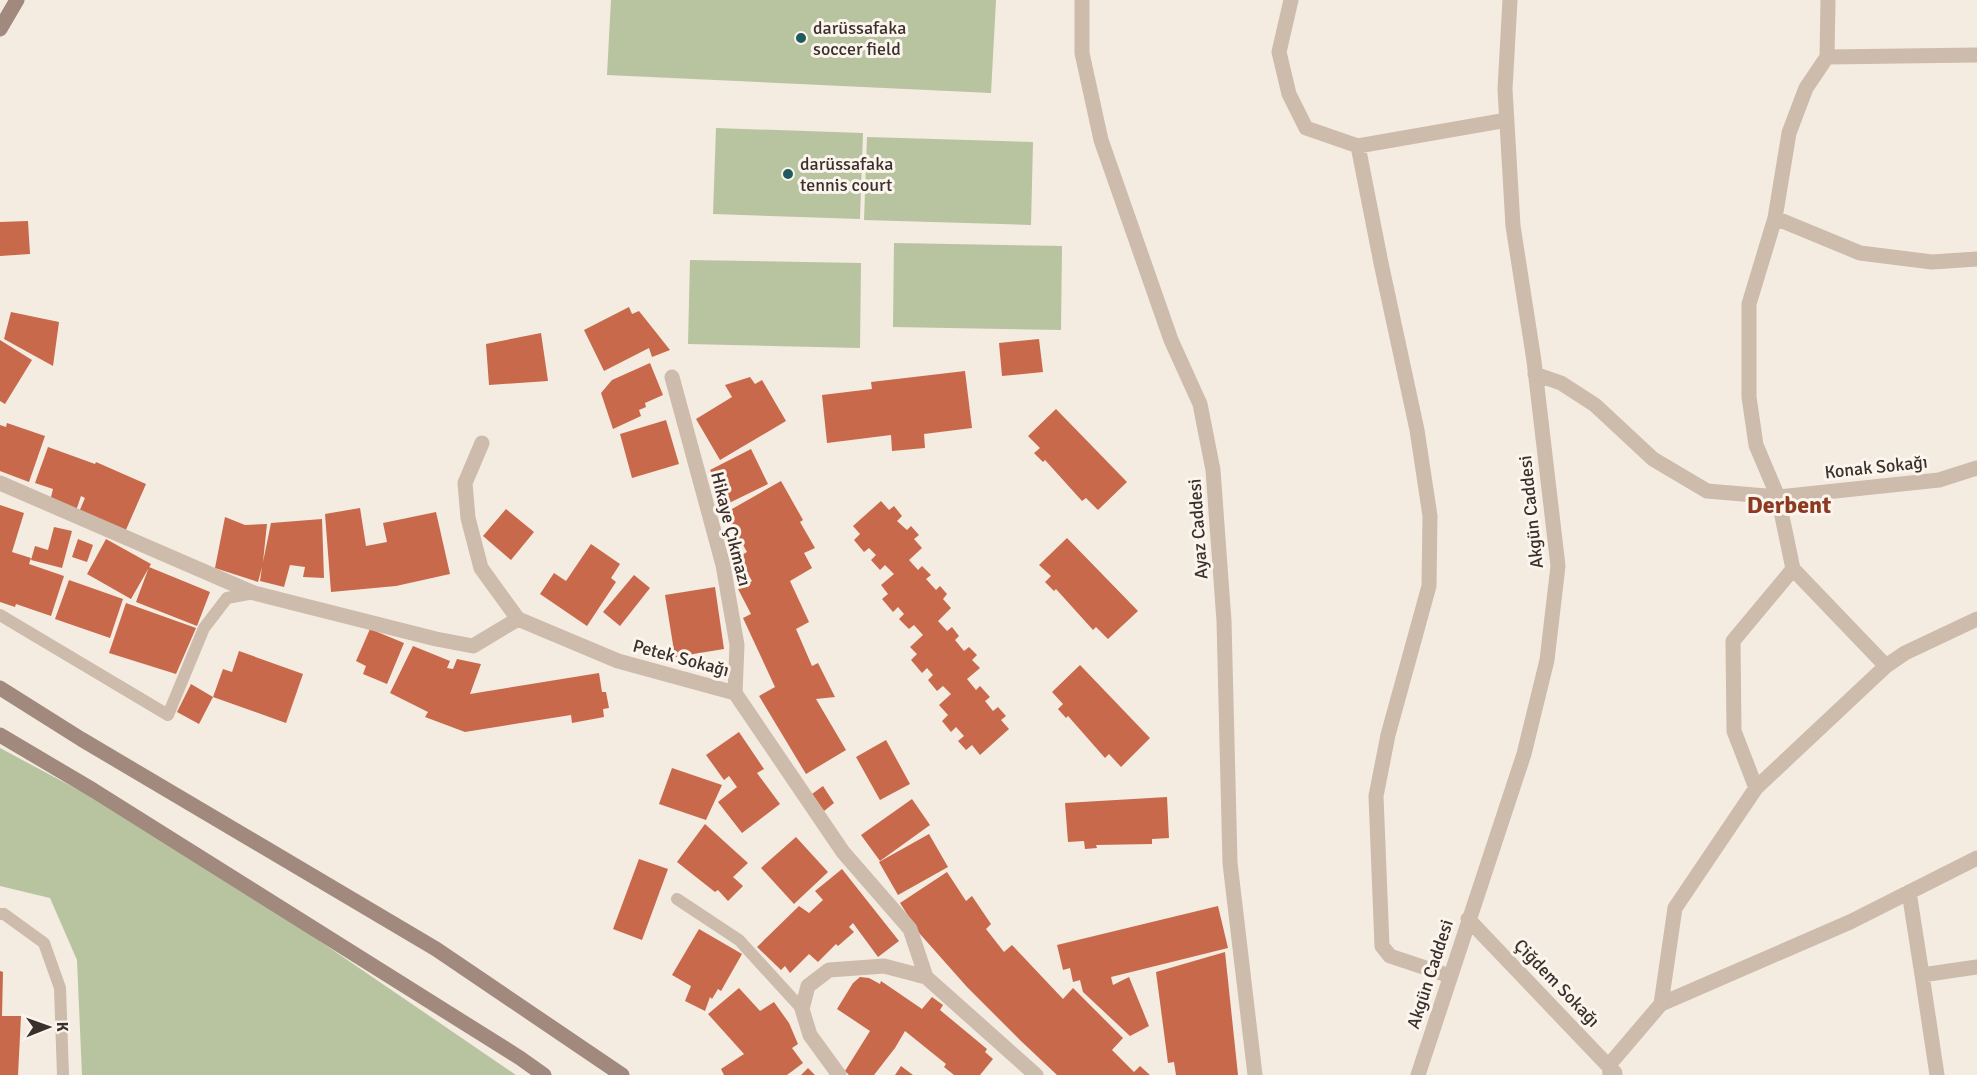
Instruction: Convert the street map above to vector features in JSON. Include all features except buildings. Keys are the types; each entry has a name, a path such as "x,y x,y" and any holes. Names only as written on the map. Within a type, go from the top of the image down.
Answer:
{"main road":[{"path":"0,29 17,0"},
{"path":"0,688 81,739 436,949 622,1075"},
{"path":"0,735 93,789 544,1075"}],"street":[{"name":"Ayaz Caddesi","path":"1082,0 1082,53 1101,140 1171,340 1200,404 1213,470 1224,621 1230,863 1255,1075"},
{"path":"1291,0 1279,52 1289,94 1306,128 1358,146 1507,120"},
{"name":"Akgün Caddesi","path":"1418,1075 1524,754 1547,660 1558,566 1535,374 1513,226 1505,89 1510,0"},
{"path":"1828,0 1827,57 1806,88 1789,133 1775,218 1749,304 1749,397 1756,445 1778,497 1793,569 1886,666"},
{"path":"1827,57 1977,55"},
{"path":"1358,146 1417,430 1430,516 1429,586 1388,735 1376,796 1382,946 1390,956 1450,976"},
{"path":"1775,218 1860,253 1932,262 1977,259"},
{"name":"Konak Sokağı","path":"1535,374 1560,383 1594,405 1653,459 1707,491 1778,497 1939,480 1977,468"},
{"name":"Hikaye Çıkmazı","path":"672,378 723,565 737,645 735,693"},
{"path":"0,483 254,593 436,639 473,646 518,619 481,567 468,518 465,483 482,443"},
{"path":"1756,788 1734,731 1733,641 1793,569"},
{"name":"Petek Sokağı","path":"518,619 618,661 735,693 843,852 910,929 926,977 1036,1075"},
{"path":"1612,1072 1661,1004 1675,908 1756,788 1886,666 1905,653 1977,619"},
{"path":"1661,1004 1851,922 1977,858"},
{"path":"1909,892 1937,1075"},
{"name":"Çiğdem Sokağı","path":"1468,919 1612,1072"},
{"path":"839,1075 810,1035 802,1009 808,986 829,969 884,966 926,977"},
{"path":"1922,975 1977,967"}],"lane":[{"path":"0,615 168,715 204,628 227,598 254,593"},
{"path":"677,898 739,940 802,1009"},
{"path":"0,914 4,914 44,943 60,988 63,1075"}],"green space":[{"name":"darüssafaka soccer field","path":"611,0 996,0 991,93 607,75"},
{"name":"darüssafaka tennis court","path":"716,128 863,133 860,219 713,214"},
{"path":"867,137 1033,142 1031,225 864,220"},
{"path":"894,243 1062,246 1061,330 893,327"},
{"path":"690,260 861,263 860,348 688,344"},
{"path":"0,748 170,839 516,1075 82,1075 77,960 50,898 0,886"}],"place":[{"name":"darüssafaka soccer field","path":"801,38"},
{"name":"darüssafaka tennis court","path":"788,174"}],"district":[{"name":"Derbent","path":"1789,505"}]}
